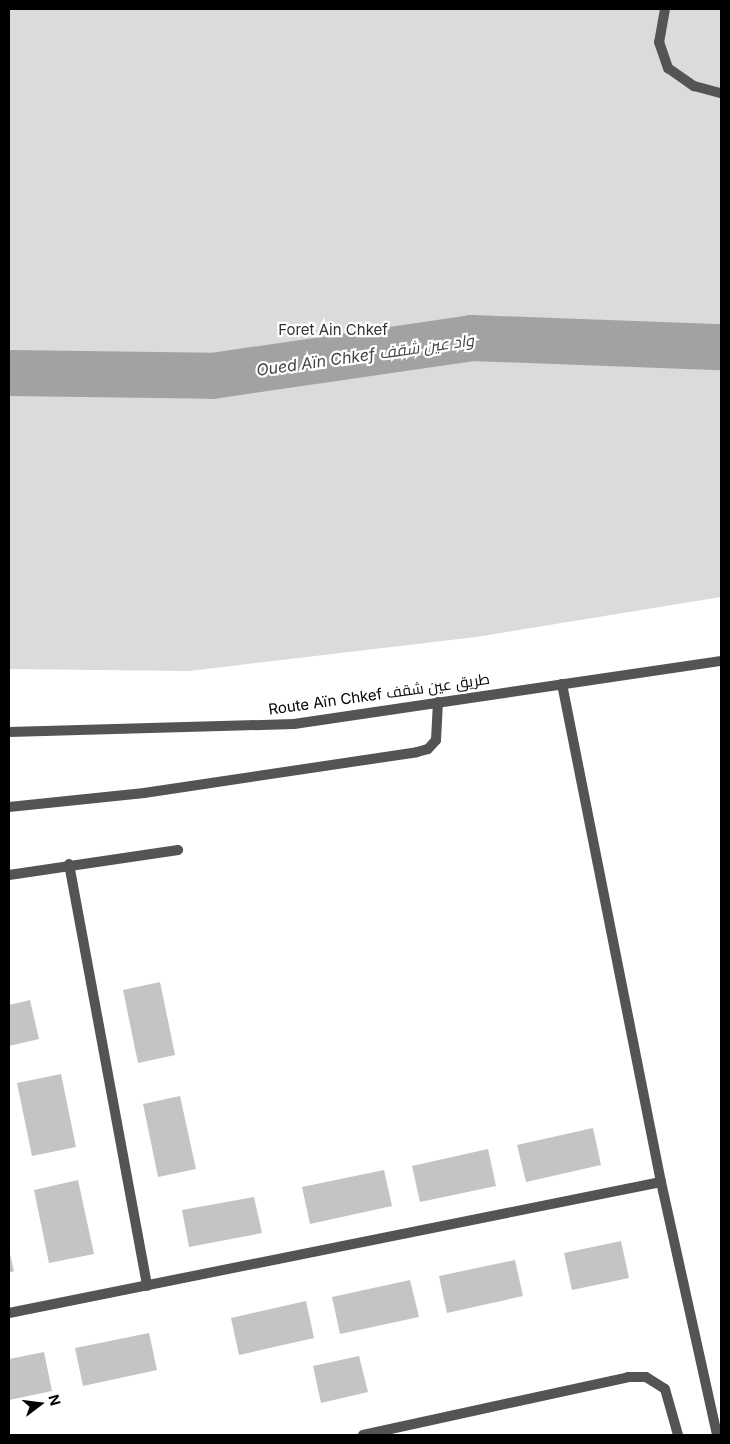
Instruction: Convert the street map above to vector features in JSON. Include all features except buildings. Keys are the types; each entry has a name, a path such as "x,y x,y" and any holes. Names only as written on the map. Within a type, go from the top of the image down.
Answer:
{"street":[{"path":"665,9 658,42 668,68 694,86 721,93"},
{"name":"Route Aïn Chkef طريق عين شقف","path":"9,732 294,724 721,661"},
{"path":"562,684 661,1182 717,1435"},
{"path":"9,807 144,793 417,752 428,749 436,740 438,702"},
{"path":"9,875 69,864 178,850"},
{"path":"69,864 147,1286"},
{"path":"9,1313 661,1182"},
{"path":"363,1435 628,1377 646,1377 665,1389 678,1435"}],"green space":[{"name":"Foret Ain Chkef","path":"9,9 721,9 721,597 476,637 189,671 9,669"}],"waterway":[{"name":"Oued Aïn Chkef واد عين شقف","path":"9,373 212,376 471,338 721,347"}]}
